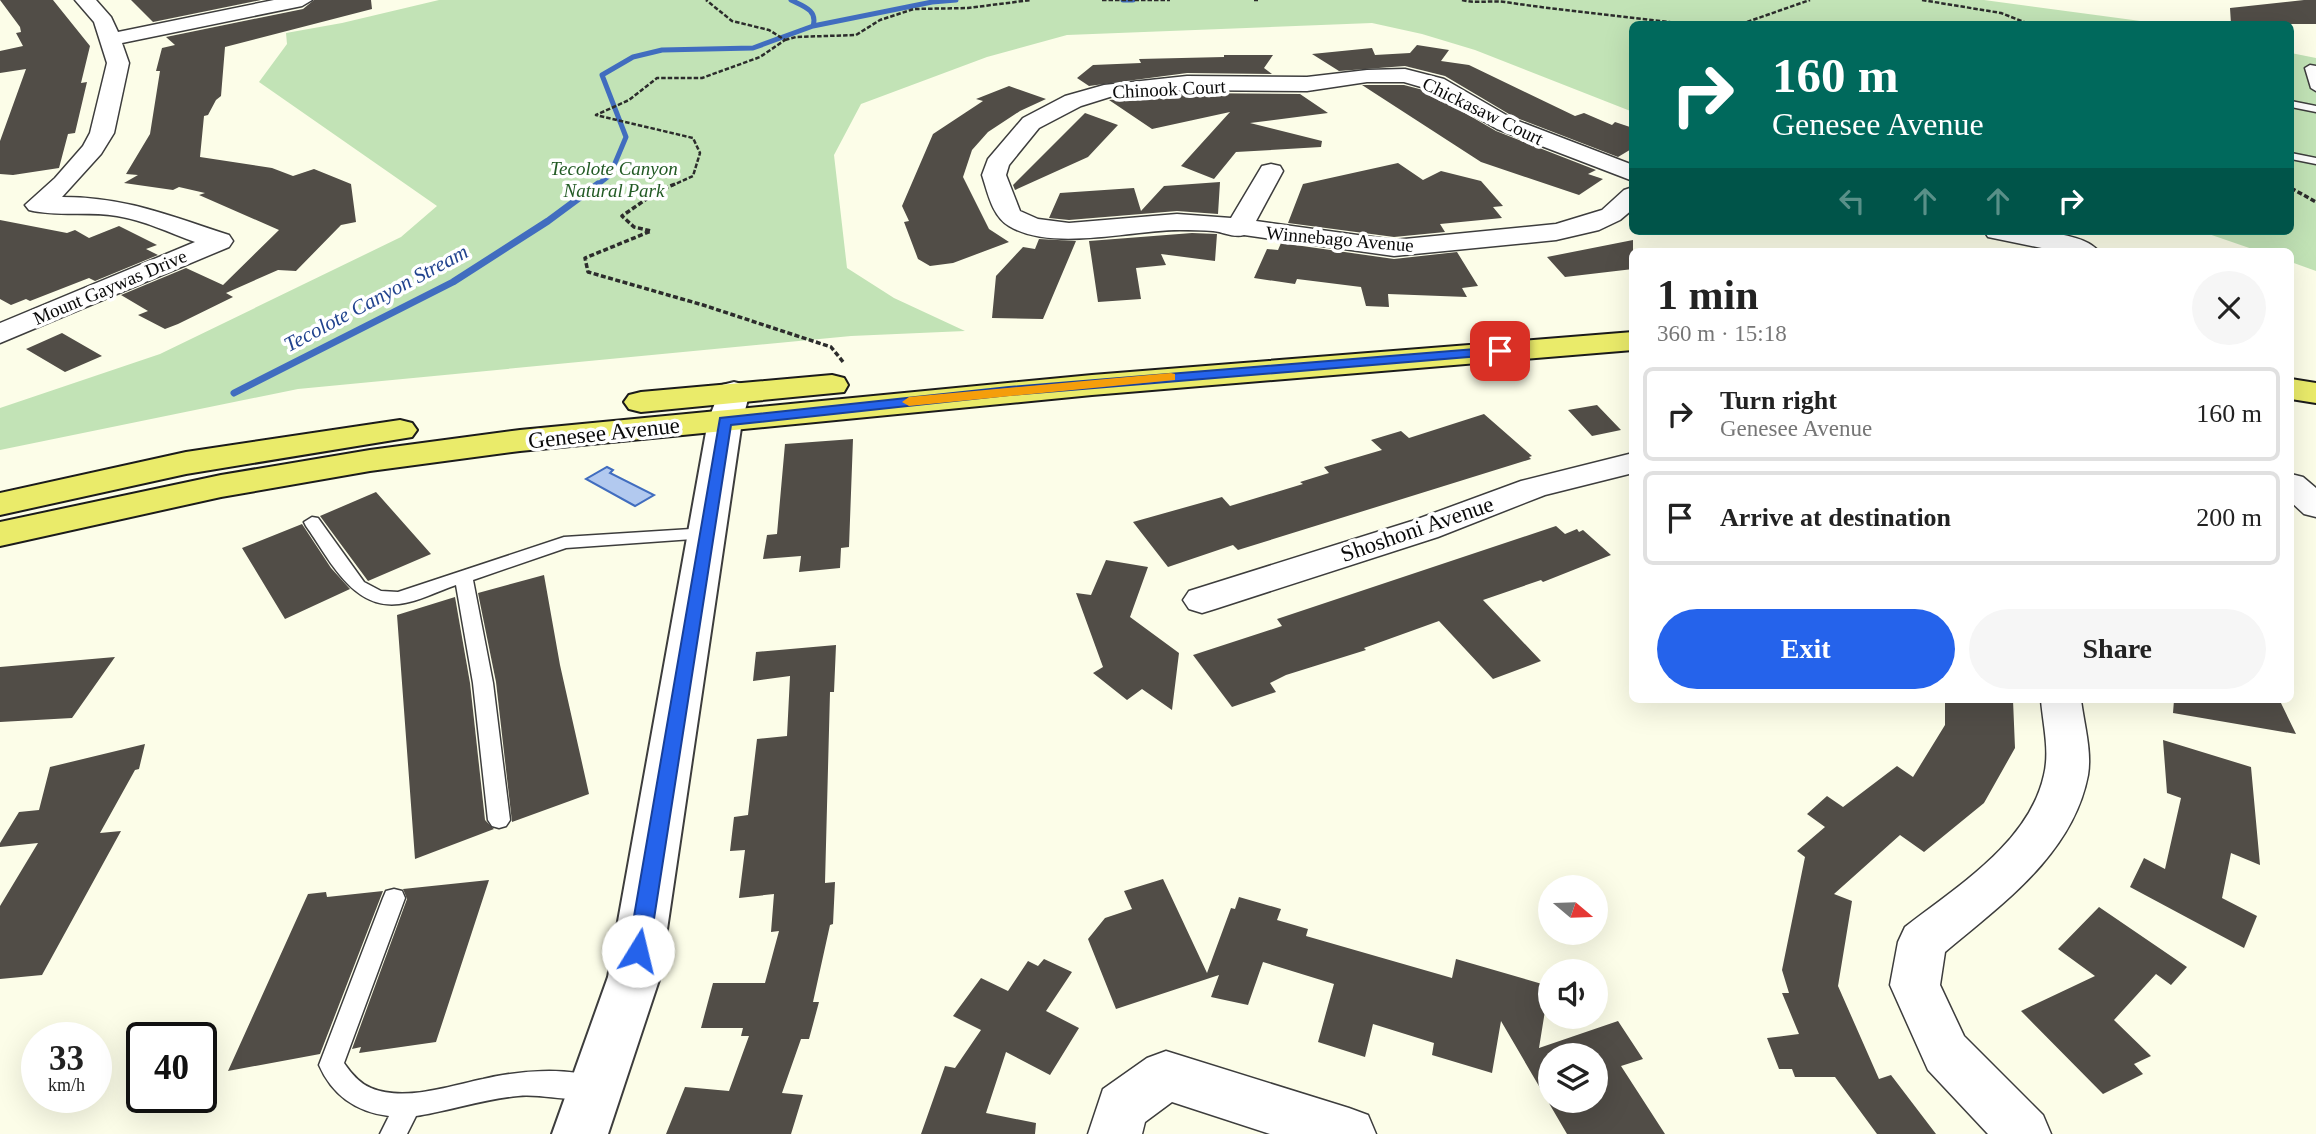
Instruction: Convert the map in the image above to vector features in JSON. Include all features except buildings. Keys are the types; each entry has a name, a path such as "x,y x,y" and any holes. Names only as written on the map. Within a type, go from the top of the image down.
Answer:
{"main road":[{"name":"Genesee Avenue","path":"0,534 192,491 312,469 584,433 844,384 1062,361 1629,323"},
{"name":"Genesee Avenue","path":"0,504 186,463 330,439 729,407 1009,391 1629,341"},
{"path":"2294,371 2316,375"},
{"path":"2294,389 2316,393"}],"street":[{"path":"85,0 104,21 112,40 302,0"},
{"name":"Mount Gaywas Drive","path":"0,334 220,241 123,209 87,205 38,205 64,183 93,149 102,133 118,63 112,40"},
{"name":"Chickasaw Court","path":"1328,81 1405,75 1436,84 1505,124 1629,172"},
{"name":"Chinook Court","path":"1038,227 1021,223 1009,215 994,175 997,164 1031,123 1073,101 1112,90 1187,83 1266,85 1328,81"},
{"path":"1238,229 1271,171"},
{"name":"Winnebago Avenue","path":"1038,227 1069,231 1177,222 1211,223 1238,229 1394,248 1419,247 1556,232 1590,224 1611,215 1629,199"},
{"path":"2017,235 2076,248"},
{"path":"580,1134 634,977 729,407"},
{"name":"Shoshoni Avenue","path":"1202,600 1425,529 1533,488 1629,464"},
{"path":"2294,487 2316,506"},
{"path":"2024,1134 1946,1053 1915,985 1922,942 2019,861 2052,814 2066,774 2061,703"},
{"path":"1115,1134 1122,1107 1166,1075 1349,1134"}],"lane":[{"path":"2316,69 2310,68 2316,88"},
{"path":"2294,104 2316,108"},
{"path":"2294,157 2316,161"},
{"path":"312,522 358,586 378,597 399,598 564,543 707,533"},
{"path":"463,576 484,683 499,820"},
{"path":"394,898 331,1065 339,1085 363,1108 398,1124 512,1084 598,1087"}],"path":[{"path":"706,0 732,21 769,30 785,40"},
{"path":"844,384 847,366 831,347 703,305 588,272 585,258 650,231 634,227 622,216 658,191 693,176 700,153 693,138 596,115 617,107 644,91 657,78 702,78 760,57 785,40 796,37 856,35 880,20 914,9 968,8 1031,0"},
{"path":"1102,0 1170,0"},
{"path":"1462,0 1472,3 1502,1 1533,8 1563,8 1661,21"},
{"path":"1750,21 1810,0"},
{"path":"1922,0 2001,13 2021,21"},
{"path":"2294,190 2316,202"}],"green space":[{"name":"Tecolote Canyon Natural Park","path":"439,0 1984,0 2141,21 1629,21 1629,110 1475,50 1372,23 1067,35 987,57 861,104 834,155 847,268 894,298 965,331 851,336 298,389 0,450 0,408 160,354 401,237 437,206 259,82 287,44 286,33"},
{"path":"2294,54 2316,58 2316,271 2294,263 2294,248 2249,248 2212,235 2294,235"}],"water":[{"path":"607,467 613,470 610,473 654,495 635,506 586,479"}],"waterway":[{"name":"Tecolote Canyon Stream","path":"791,0 811,12 813,26"},
{"path":"813,26 932,2 956,0"},
{"path":"1123,0 1133,0"},
{"name":"Tecolote Canyon Stream","path":"596,186 610,175 626,137 602,75 633,57 662,50 753,48 813,26"},
{"name":"Tecolote Canyon Stream","path":"234,393 453,282 548,221 598,184"}],"slow traffic":[{"path":"909,402 1171,377"}],"route":[{"path":"638,951 725,421 1009,391 1500,351"}]}
